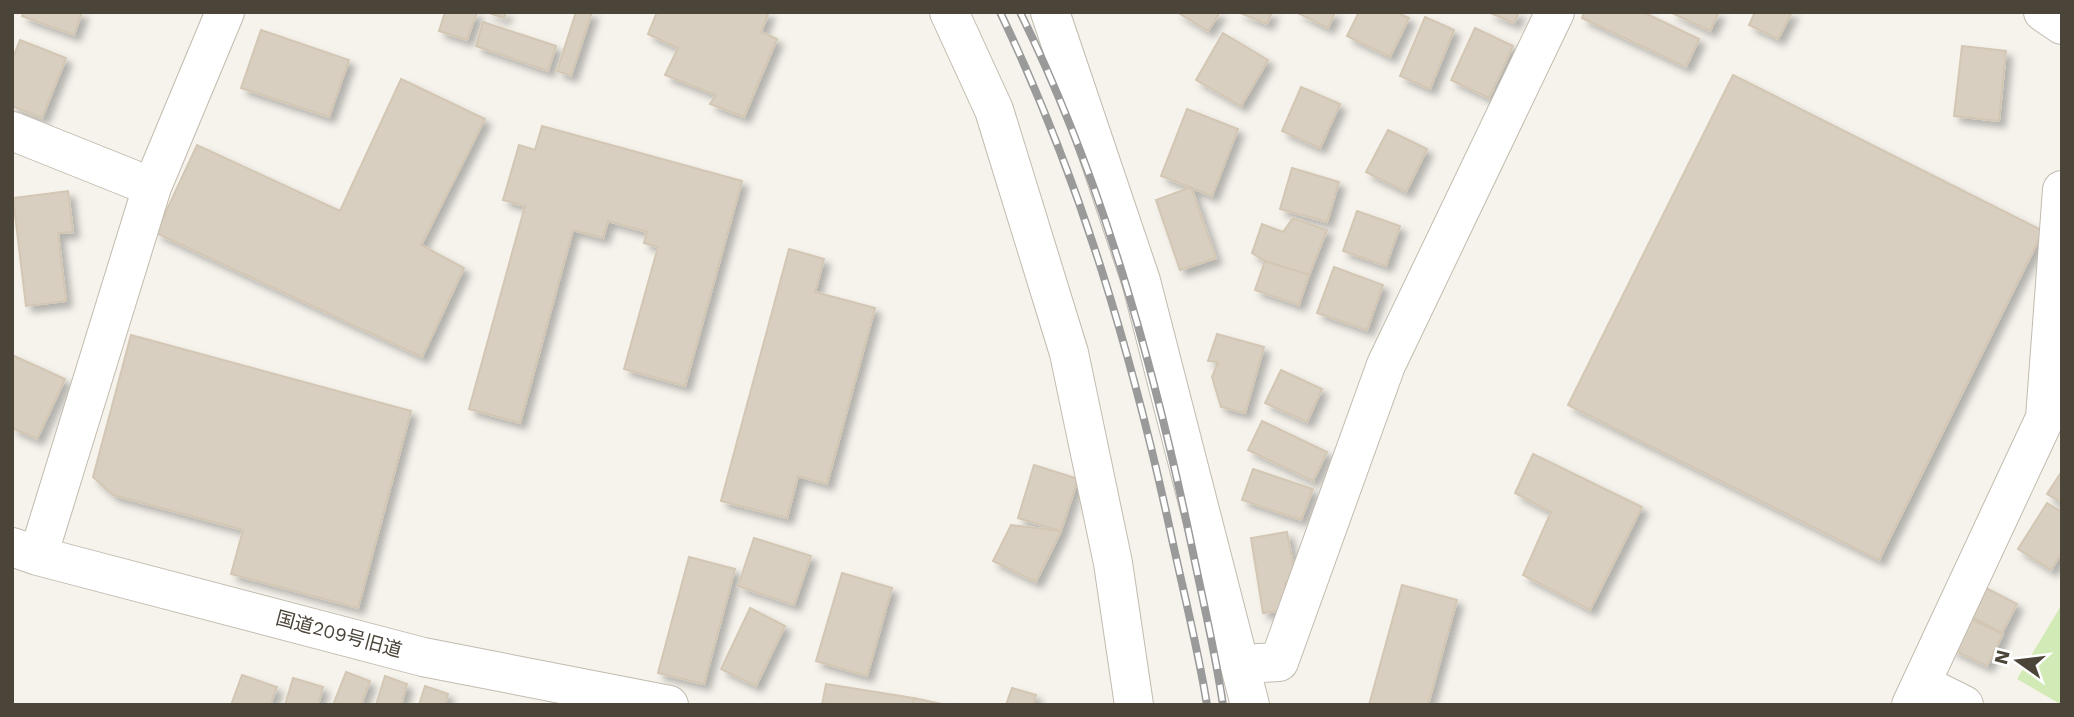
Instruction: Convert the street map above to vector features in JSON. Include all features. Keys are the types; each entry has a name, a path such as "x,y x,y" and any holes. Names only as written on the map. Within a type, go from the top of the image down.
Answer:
{"street":[{"path":"25,551 152,187 225,12"},
{"path":"949,12 994,110 1069,353 1113,563 1134,705"},
{"path":"1050,12 1141,281 1250,705"},
{"path":"1240,664 1279,662 1386,365 1555,12"},
{"path":"2043,12 2062,25"},
{"path":"12,131 152,187"},
{"path":"1964,705 1917,694 2045,418 2055,373 2062,190"},
{"name":"国道209号旧道","path":"25,551 424,657 620,701 669,705"}],"green space":[{"path":"2062,604 2062,705 2017,679"}],"building":[{"path":"23,12 82,12 74,35 22,16"},
{"path":"445,12 477,12 467,40 439,31"},
{"path":"486,12 506,12 504,18"},
{"path":"576,12 592,12 571,76 557,71"},
{"path":"657,12 769,12 761,32 777,39 744,117 710,104 716,95 665,75 678,48 648,34"},
{"path":"1177,12 1220,12 1208,31"},
{"path":"1238,12 1272,12 1267,24"},
{"path":"1296,12 1335,12 1328,28"},
{"path":"1359,12 1396,12 1409,18 1390,57 1347,36"},
{"path":"1488,12 1519,12 1514,23"},
{"path":"1584,12 1643,12 1699,39 1686,67 1582,18"},
{"path":"1670,12 1719,12 1710,31"},
{"path":"1755,12 1792,12 1778,39 1749,25"},
{"path":"1425,17 1454,30 1430,89 1400,76"},
{"path":"483,22 556,46 548,71 476,46"},
{"path":"1475,28 1513,46 1489,98 1451,80"},
{"path":"261,30 349,60 329,117 241,88"},
{"path":"1223,33 1268,60 1241,106 1196,80"},
{"path":"20,40 66,58 42,118 12,106 12,60"},
{"path":"1962,46 2006,51 1999,121 1954,116"},
{"path":"1733,75 2043,231 1879,560 1568,405"},
{"path":"401,79 485,119 421,245 464,268 422,357 156,233 197,145 340,211"},
{"path":"1301,87 1340,104 1320,148 1282,131"},
{"path":"1187,109 1238,129 1212,196 1161,176"},
{"path":"542,126 742,181 685,386 624,369 658,247 644,243 647,232 608,221 603,238 573,230 520,423 469,409 525,206 503,200 519,145 535,150"},
{"path":"1388,130 1427,149 1406,192 1366,172"},
{"path":"1292,168 1339,182 1327,222 1280,209"},
{"path":"1191,187 1216,258 1180,270 1156,200"},
{"path":"68,191 73,232 58,233 66,301 26,306 13,198"},
{"path":"1357,211 1400,226 1386,266 1343,251"},
{"path":"1293,218 1327,230 1309,275 1265,261 1252,253 1262,224 1283,232"},
{"path":"789,249 824,259 815,292 875,308 827,484 798,476 787,518 721,501"},
{"path":"1265,261 1309,275 1299,305 1255,290"},
{"path":"1334,267 1383,285 1367,330 1317,313"},
{"path":"1217,334 1264,347 1245,413 1221,407 1212,377 1218,362 1208,361"},
{"path":"131,335 411,411 358,608 231,574 243,530 113,495 93,477"},
{"path":"12,355 65,379 37,439 12,428"},
{"path":"1281,370 1322,389 1307,422 1265,403"},
{"path":"1262,421 1327,452 1313,481 1248,450"},
{"path":"1533,454 1642,507 1590,610 1523,575 1551,512 1515,493"},
{"path":"1034,465 1078,479 1061,531 1018,518"},
{"path":"1253,469 1313,489 1301,520 1242,500"},
{"path":"2062,471 2062,503 2047,494"},
{"path":"2047,503 2062,512 2062,552 2051,570 2018,549"},
{"path":"1011,525 1061,531 1036,582 993,561"},
{"path":"1287,532 1296,581 1285,583 1289,609 1263,613 1251,538"},
{"path":"754,538 811,556 794,605 738,586"},
{"path":"689,557 735,569 704,684 658,673"},
{"path":"842,573 892,588 867,676 816,661"},
{"path":"1402,585 1457,600 1428,705 1369,705"},
{"path":"1982,586 2017,604 2002,633 1968,615"},
{"path":"750,608 785,626 756,686 721,669"},
{"path":"1966,617 2003,634 1987,666 1951,649"},
{"path":"346,672 370,681 361,705 333,705"},
{"path":"242,675 277,687 270,705 231,705"},
{"path":"385,676 407,684 401,705 376,705"},
{"path":"293,678 323,687 318,705 285,705"},
{"path":"826,684 914,698 913,705 822,705"},
{"path":"425,686 448,694 445,705 419,705"},
{"path":"1012,688 1036,695 1033,705 1006,705"},
{"path":"914,698 946,705 913,705"}],"railway":[{"path":"1000,12 1056,140 1080,205 1122,337 1157,471 1207,705"},
{"path":"1020,12 1076,140 1122,272 1142,339 1176,475 1223,705"}]}
